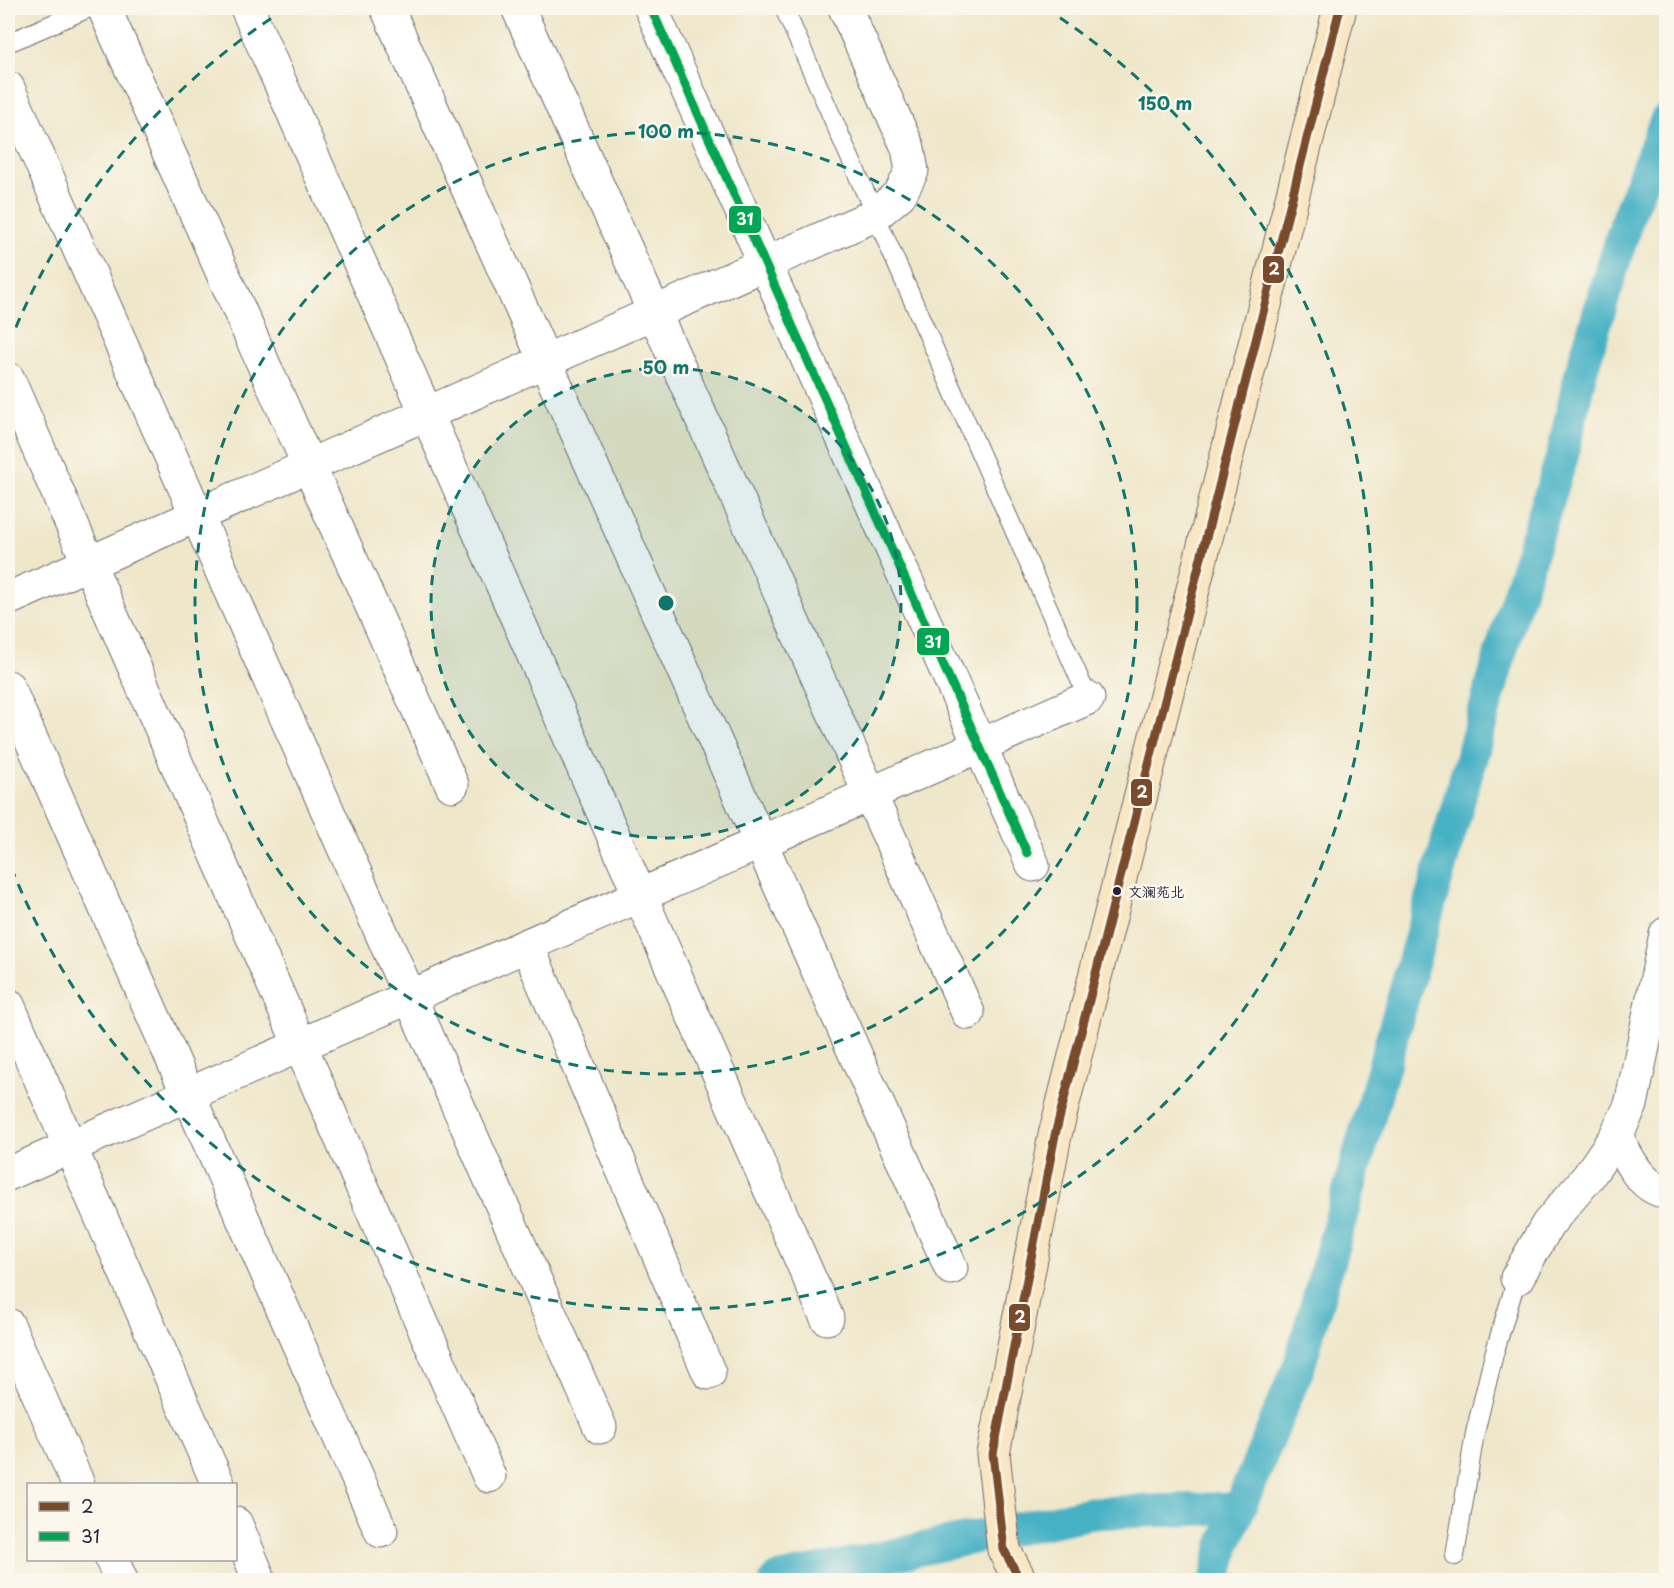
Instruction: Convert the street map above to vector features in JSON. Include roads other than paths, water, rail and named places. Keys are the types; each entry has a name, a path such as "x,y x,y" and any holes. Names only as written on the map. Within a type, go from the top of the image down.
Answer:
{"street":[{"path":"104,8 452,785"},
{"path":"247,8 827,1318"},
{"path":"387,8 951,1268"},
{"path":"518,8 968,1013"},
{"path":"651,8 1032,865"},
{"path":"8,599 875,214 900,194 912,171 908,148 845,8"},
{"path":"1020,1581 1004,1550 993,1454 1055,1135 1340,8"},
{"path":"8,88 600,1427"},
{"path":"8,379 489,1476"},
{"path":"8,687 381,1531"},
{"path":"8,1174 1088,698"},
{"path":"1516,1278 1548,1224 1588,1177 1616,1136 1631,1105 1666,934"},
{"path":"527,945 709,1373"},
{"path":"8,1005 217,1483"},
{"path":"1616,1136 1634,1169 1659,1190 1666,1192"},
{"path":"8,1325 77,1483"},
{"path":"237,1526 257,1574"},
{"path":"112,1561 121,1581"}],"lane":[{"path":"8,43 89,8"},
{"path":"784,8 1088,698"},
{"path":"1455,1556 1476,1433 1494,1354 1516,1278"}],"waterway":[{"path":"1216,1580 1224,1545 1299,1366 1510,620 1562,457 1580,375 1629,213 1666,120"},
{"path":"776,1580 1090,1513 1239,1508"}],"place":[{"name":"文澜苑北","path":"1117,891"}]}
